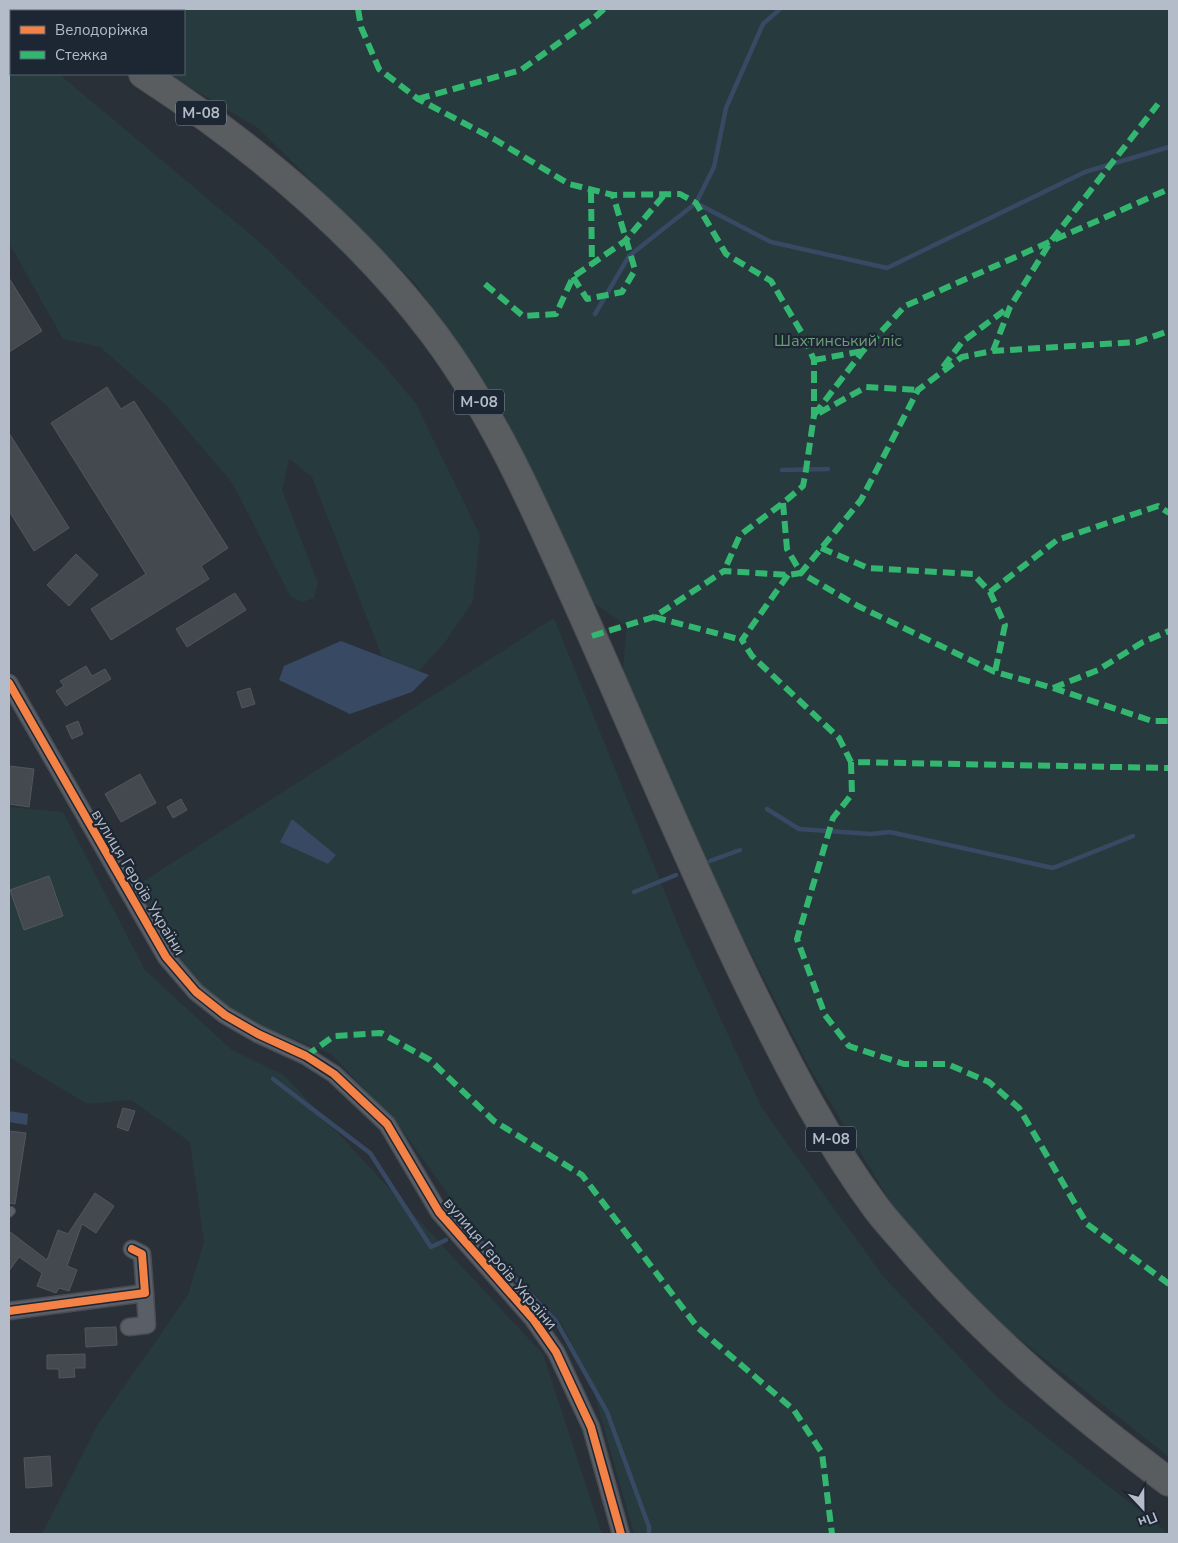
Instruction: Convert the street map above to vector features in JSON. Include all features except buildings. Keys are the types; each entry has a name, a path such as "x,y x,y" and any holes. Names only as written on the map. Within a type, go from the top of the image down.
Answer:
{"highway":[{"name":"М-08","path":"143,75 236,137 302,193 374,262 434,334 488,416 530,496 701,887 785,1059 839,1151 877,1209 947,1290 1024,1366 1091,1422 1169,1482"}],"street":[{"name":"вулиця Героїв України","path":"9,683 166,958 196,992 226,1015 258,1034 306,1056 334,1074 360,1097 387,1124 439,1212 533,1319 556,1352 591,1427 621,1534"},
{"path":"129,1327 146,1325 142,1254 132,1249"},
{"path":"9,1311 145,1293"}],"green space":[{"name":"Шахтинський ліс","path":"60,9 1169,9 1169,1457 993,1318 903,1223 809,1067 730,912 622,679 627,626 591,601 554,514 503,412 415,283 258,128 170,75 185,75 185,10"},
{"path":"9,51 10,75 60,75 263,245 384,365 416,404 480,535 473,601 446,641 397,695 312,477 289,459 282,490 318,583 314,598 302,602 290,596 233,484 164,403 100,347 63,339 9,243"},
{"path":"554,618 682,935 762,1108 882,1275 1000,1400 1169,1534 634,1534 592,1385 562,1324 460,1211 397,1123 331,1054 254,1023 207,991 170,954 133,888"},
{"path":"9,807 63,812 145,970 232,1050 284,1075 543,1354 602,1534 42,1534 98,1424 188,1295 204,1242 190,1142 131,1100 87,1104 9,1057"}],"water":[{"path":"341,641 429,675 412,692 350,714 279,680 284,666"},
{"path":"292,819 336,855 328,864 280,842"},
{"path":"9,1111 28,1114 27,1125 9,1122"}],"waterway":[{"path":"595,314 629,256 696,203 714,167 726,108 763,24 780,9"},
{"path":"696,203 771,242 887,268 1085,172 1169,147"},
{"path":"782,470 828,469"},
{"path":"767,809 799,829 871,834 890,832 1053,868 1133,836"},
{"path":"710,861 740,850"},
{"path":"634,892 676,875"},
{"path":"273,1079 370,1153 431,1247 446,1240"},
{"path":"470,1230 556,1321 607,1412 649,1527 649,1534"}],"marked path":[{"path":"358,9 361,27 379,69 418,99 494,139 569,184 613,195 680,194 696,203 726,254 771,281 803,335 814,360 814,415 806,470 803,486 740,535 724,571"},
{"path":"418,99 521,70 604,9"},
{"path":"993,351 1010,307 1051,241 1158,104"},
{"path":"814,415 863,351 905,306 1169,189"},
{"path":"591,191 592,266"},
{"path":"485,284 523,316 556,314 573,277 625,241 665,194"},
{"path":"573,277 587,299 622,292 635,270 613,195"},
{"path":"943,367 962,342 1009,307"},
{"path":"783,503 787,549 801,573 861,500 918,390 962,357 993,351 1137,342 1169,331"},
{"path":"814,360 863,351"},
{"path":"819,413 866,387 918,390"},
{"path":"990,592 1057,540 1158,506 1169,513"},
{"path":"821,548 868,568 973,574 990,592 1005,625 995,672"},
{"path":"592,636 654,617 724,571 788,575 801,573 858,606 995,672 1053,688 1152,721 1169,721"},
{"path":"788,575 742,640 752,656 839,738 851,762 1169,768"},
{"path":"654,617 742,640"},
{"path":"1053,688 1098,670 1143,642 1169,631"},
{"path":"851,762 852,794 833,818 797,939 825,1015 849,1046 904,1064 947,1064 989,1082 1019,1108 1087,1224 1169,1284"},
{"path":"306,1056 334,1036 381,1033 430,1060 494,1121 582,1175 698,1328 794,1410 822,1453 832,1534"}],"cycle path":[{"path":"9,683 166,957 196,992 225,1015 258,1034 306,1056 334,1074 387,1124 439,1212 533,1319 556,1352 591,1427 621,1534"},
{"path":"9,1311 145,1293 142,1254 132,1249"}]}
